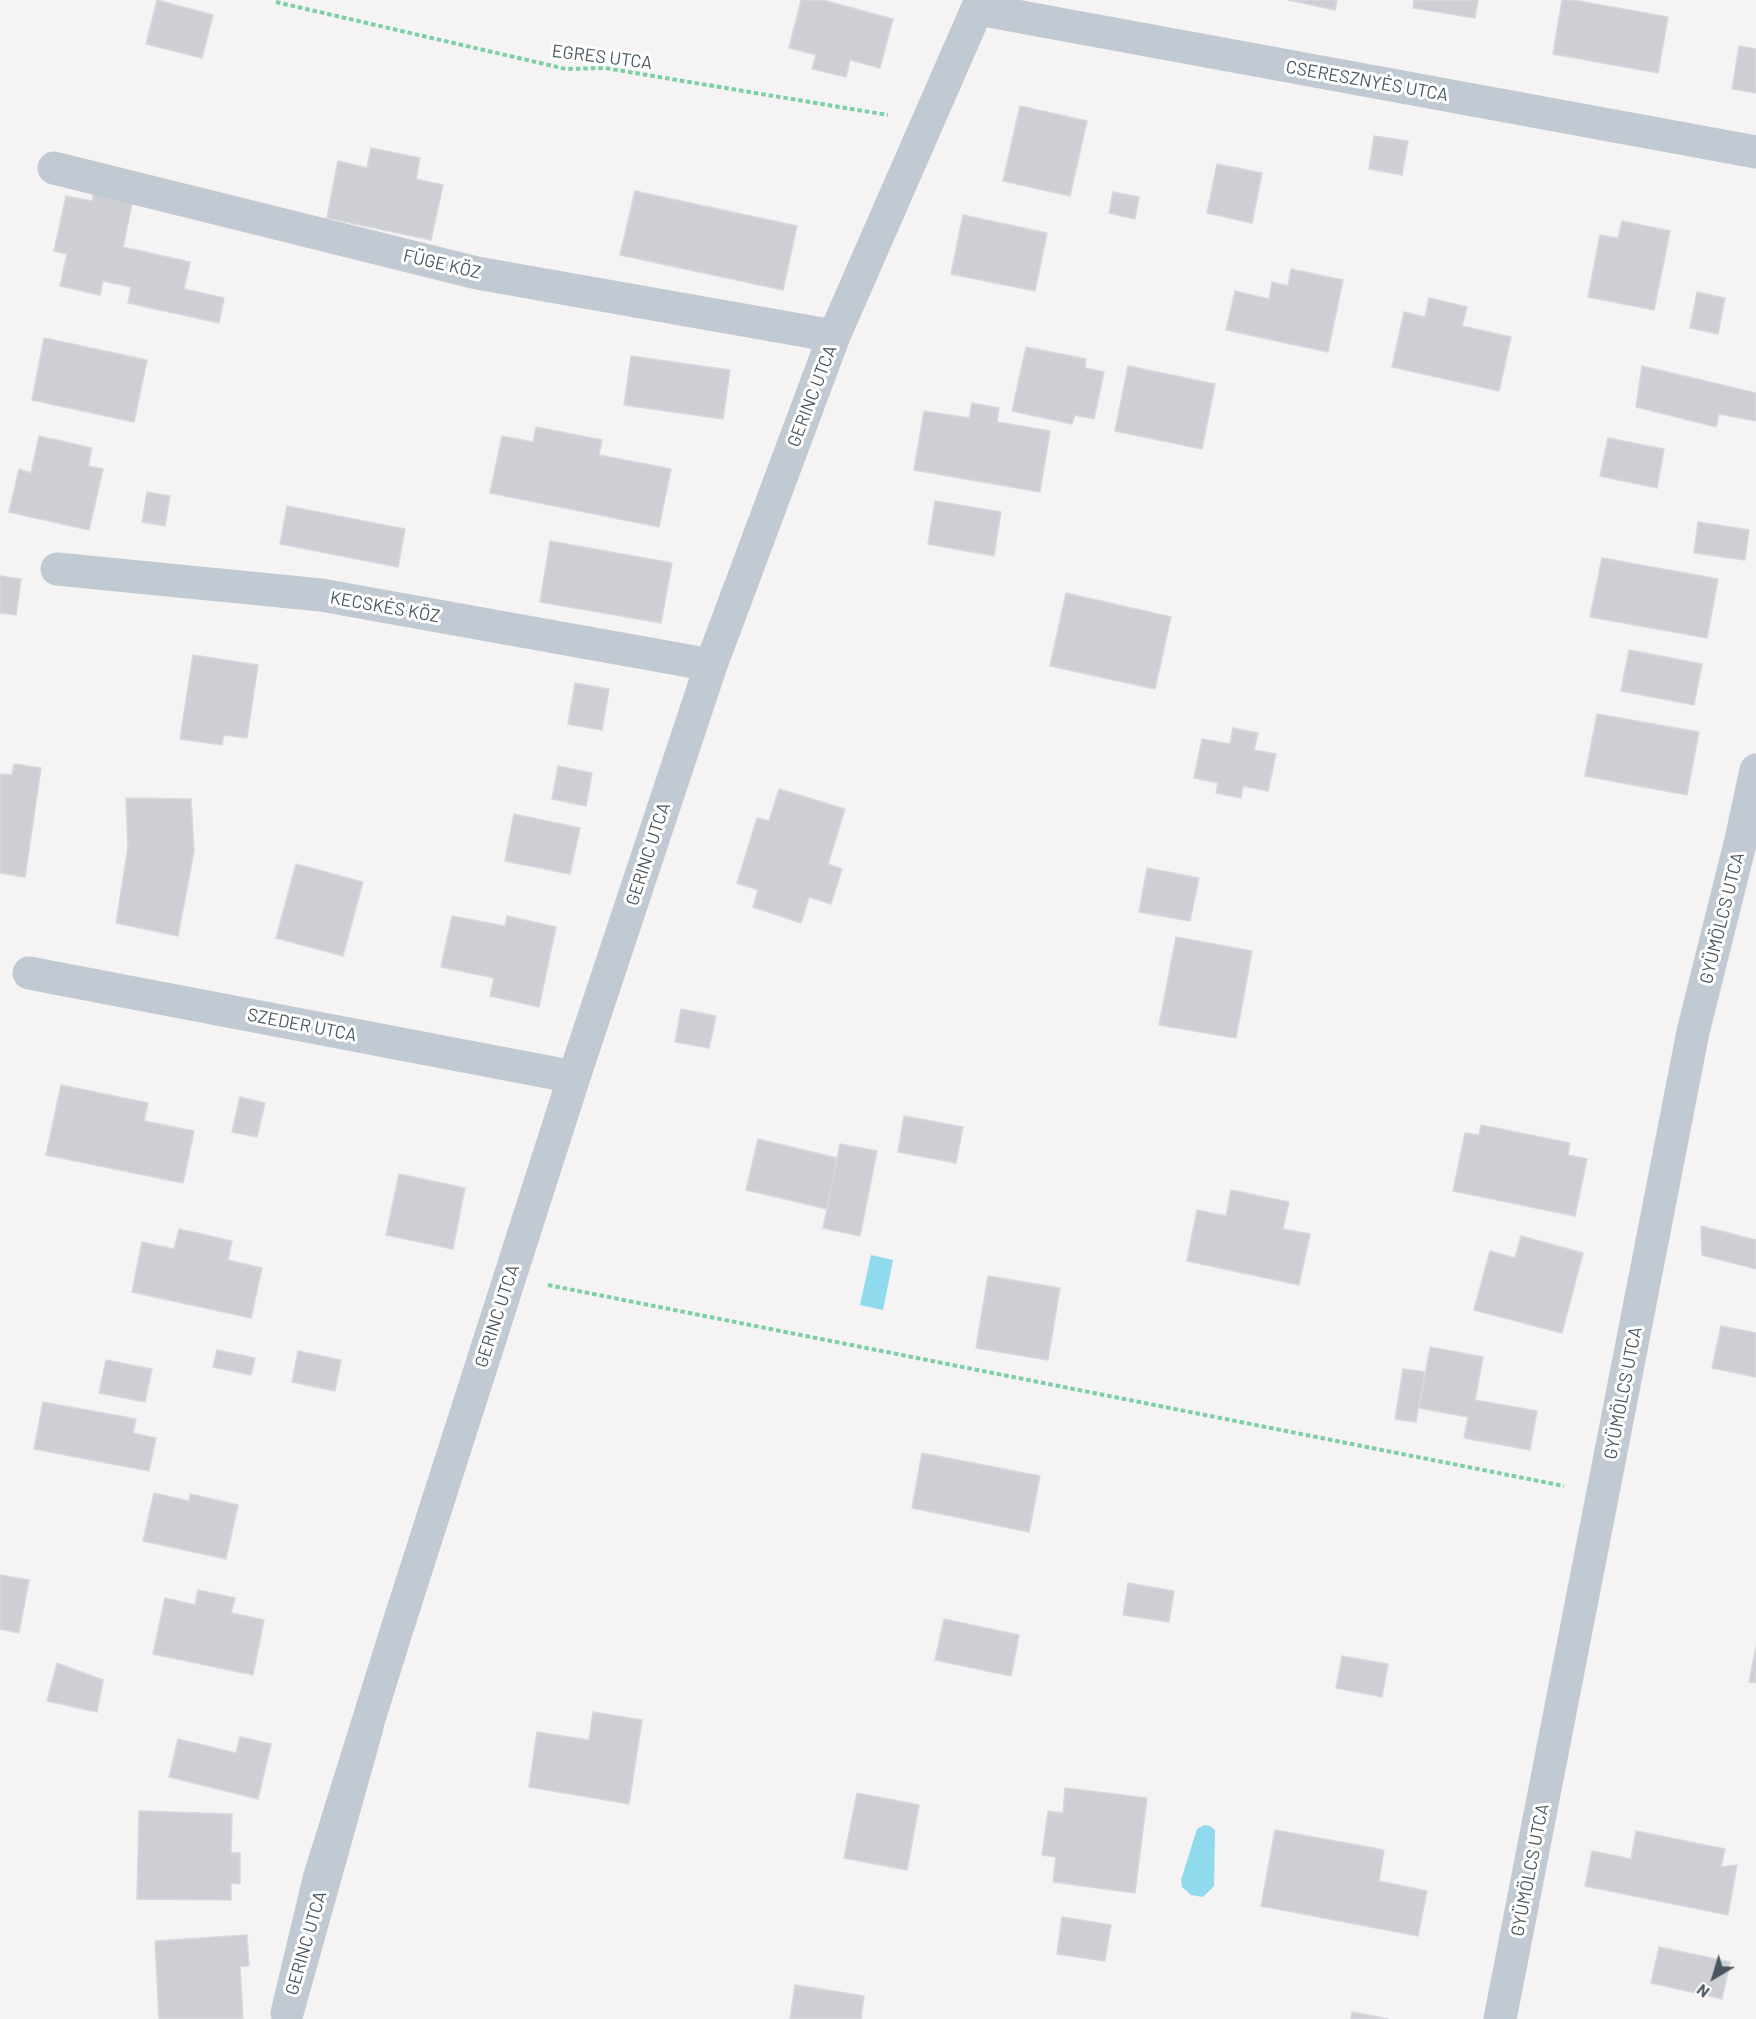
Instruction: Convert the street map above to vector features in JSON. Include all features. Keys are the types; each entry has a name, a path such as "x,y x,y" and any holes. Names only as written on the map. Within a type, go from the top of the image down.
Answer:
{"street":[{"name":"GERINC UTCA","path":"367,1727 287,2013 320,1880 367,1727 574,1077 711,665 834,336 979,5"},
{"name":"CSERESZNYÉS UTCA","path":"979,5 1756,152"},
{"name":"FÜGE KÖZ","path":"54,168 477,273 834,336"},
{"name":"KECSKÉS KÖZ","path":"57,569 321,595 711,665"},
{"name":"GYÜMÖLCS UTCA","path":"1500,2019 1693,1032 1749,841 1756,770"},
{"name":"SZEDER UTCA","path":"29,973 574,1077"},
{"name":"GERINC UTCA","path":"297,2019 367,1727"}],"path":[{"name":"EGRES UTCA","path":"276,2 566,69 605,69 928,122"},
{"path":"510,1278 1604,1494"}],"water":[{"path":"871,1255 893,1260 883,1310 860,1305"},
{"path":"1204,1825 1215,1830 1214,1886 1203,1897 1191,1895 1182,1887 1181,1880 1197,1829"}],"building":[{"path":"157,0 213,15 202,58 146,44"},
{"path":"801,0 823,0 893,19 880,68 850,60 846,77 812,69 816,55 789,48"},
{"path":"1288,0 1337,0 1335,10"},
{"path":"1414,0 1478,0 1475,18 1413,8"},
{"path":"1562,0 1668,17 1658,73 1553,54"},
{"path":"1739,46 1756,49 1756,93 1732,89"},
{"path":"1020,106 1087,121 1070,196 1003,181"},
{"path":"1374,136 1408,141 1402,175 1369,169"},
{"path":"371,148 420,158 416,179 443,185 431,240 327,218 338,161 367,168"},
{"path":"1217,164 1262,173 1252,223 1207,213"},
{"path":"94,191 133,199 123,247 190,262 184,289 224,298 219,323 128,303 131,287 103,281 100,295 60,286 67,254 54,251 66,196 92,201"},
{"path":"635,191 797,226 783,290 620,255"},
{"path":"1113,192 1139,197 1135,219 1109,213"},
{"path":"963,215 1047,233 1035,291 951,274"},
{"path":"1622,221 1670,231 1654,310 1588,297 1600,235 1618,238"},
{"path":"1291,269 1343,280 1328,352 1226,330 1235,291 1269,299 1272,282 1288,286"},
{"path":"1697,292 1725,298 1718,334 1690,328"},
{"path":"1429,298 1467,307 1462,326 1511,337 1499,391 1392,367 1404,312 1425,317"},
{"path":"44,338 147,360 134,422 32,400"},
{"path":"1026,347 1086,359 1085,368 1104,372 1094,419 1075,415 1072,424 1012,411"},
{"path":"631,356 730,370 723,419 624,405"},
{"path":"1128,366 1215,384 1202,449 1115,431"},
{"path":"1642,366 1756,393 1756,421 1719,414 1716,427 1636,407"},
{"path":"972,403 999,408 997,422 1050,431 1040,492 914,470 924,411 969,418"},
{"path":"536,427 602,440 599,455 671,469 659,527 490,493 502,436 533,442"},
{"path":"39,436 92,448 88,466 103,469 89,530 9,512 19,469 31,473"},
{"path":"1608,438 1664,449 1657,488 1600,476"},
{"path":"147,492 170,496 165,526 142,522"},
{"path":"935,501 1001,512 994,556 928,544"},
{"path":"287,506 405,529 398,567 280,544"},
{"path":"1698,522 1749,530 1745,560 1694,553"},
{"path":"550,541 672,563 661,623 540,602"},
{"path":"1602,558 1718,579 1707,638 1590,617"},
{"path":"0,576 21,579 16,615 0,613"},
{"path":"1066,593 1171,617 1155,689 1050,666"},
{"path":"1629,650 1702,664 1694,705 1621,691"},
{"path":"193,655 258,665 247,738 224,735 222,745 180,739"},
{"path":"575,683 609,689 602,730 568,724"},
{"path":"1597,714 1699,732 1687,795 1585,776"},
{"path":"1233,728 1258,733 1254,750 1276,754 1268,791 1243,786 1241,798 1216,793 1218,783 1194,778 1202,739 1230,744"},
{"path":"14,764 41,768 25,877 0,873 0,774 12,775"},
{"path":"558,766 592,773 586,806 552,799"},
{"path":"779,789 845,809 828,864 842,869 831,904 809,897 801,923 753,907 758,890 737,883 757,818 769,821"},
{"path":"126,798 191,799 194,851 178,936 116,923 128,847"},
{"path":"514,814 580,828 570,874 505,861"},
{"path":"296,864 363,882 343,956 276,938"},
{"path":"1147,868 1199,878 1190,921 1139,912"},
{"path":"452,916 505,926 507,916 556,927 539,1007 490,996 494,978 441,967"},
{"path":"1176,937 1252,951 1236,1038 1159,1025"},
{"path":"681,1009 716,1016 709,1048 675,1042"},
{"path":"61,1085 148,1103 144,1121 194,1131 183,1183 46,1155"},
{"path":"240,1097 265,1103 257,1137 232,1132"},
{"path":"904,1116 963,1127 956,1163 898,1152"},
{"path":"1481,1125 1570,1143 1568,1155 1587,1159 1575,1216 1453,1191 1465,1133 1479,1135"},
{"path":"758,1139 837,1158 827,1209 746,1190"},
{"path":"840,1144 877,1151 860,1236 823,1228"},
{"path":"399,1174 465,1188 453,1249 386,1235"},
{"path":"1231,1190 1289,1202 1283,1229 1310,1234 1299,1285 1187,1261 1197,1210 1226,1216"},
{"path":"1701,1226 1756,1240 1756,1269 1702,1255"},
{"path":"179,1229 232,1241 228,1260 262,1268 251,1318 132,1292 142,1242 174,1249"},
{"path":"1521,1236 1583,1253 1562,1333 1474,1310 1490,1251 1515,1258"},
{"path":"988,1276 1060,1288 1048,1360 976,1348"},
{"path":"1721,1326 1756,1333 1756,1377 1712,1368"},
{"path":"1430,1347 1483,1357 1475,1400 1537,1411 1530,1450 1464,1438 1468,1417 1419,1408"},
{"path":"217,1350 255,1358 251,1375 213,1367"},
{"path":"298,1351 341,1360 335,1391 292,1382"},
{"path":"106,1360 152,1369 145,1402 99,1393"},
{"path":"1403,1369 1425,1372 1416,1422 1395,1419"},
{"path":"43,1402 136,1419 133,1433 156,1438 149,1471 34,1449"},
{"path":"922,1453 1040,1476 1029,1532 912,1508"},
{"path":"154,1493 189,1501 190,1494 238,1505 226,1559 143,1541"},
{"path":"0,1575 29,1580 19,1633 0,1629"},
{"path":"1128,1583 1174,1591 1169,1622 1123,1615"},
{"path":"198,1590 235,1598 231,1613 264,1620 253,1675 153,1654 165,1598 195,1605"},
{"path":"944,1619 1019,1635 1011,1676 935,1660"},
{"path":"1756,1647 1756,1683 1749,1682"},
{"path":"1342,1656 1388,1664 1382,1697 1336,1688"},
{"path":"57,1663 103,1680 97,1712 47,1701"},
{"path":"593,1712 642,1720 629,1804 529,1787 537,1732 589,1740"},
{"path":"240,1737 271,1744 258,1799 169,1777 178,1739 236,1753"},
{"path":"1065,1788 1147,1798 1135,1893 1053,1882 1056,1857 1042,1855 1048,1811 1063,1813"},
{"path":"857,1793 919,1805 907,1870 844,1858"},
{"path":"139,1811 232,1814 231,1853 240,1853 240,1884 231,1883 231,1900 137,1899"},
{"path":"1275,1830 1384,1850 1379,1881 1427,1891 1418,1936 1261,1906"},
{"path":"1636,1831 1725,1849 1721,1867 1737,1865 1728,1915 1585,1886 1592,1851 1631,1859"},
{"path":"1062,1917 1111,1925 1105,1961 1057,1954"},
{"path":"247,1935 249,1966 240,1966 243,2019 159,2019 155,1941"},
{"path":"1659,1947 1730,1962 1722,1999 1651,1983"},
{"path":"795,1985 864,1996 861,2019 790,2019"},
{"path":"1352,2012 1388,2019 1351,2019"}]}
